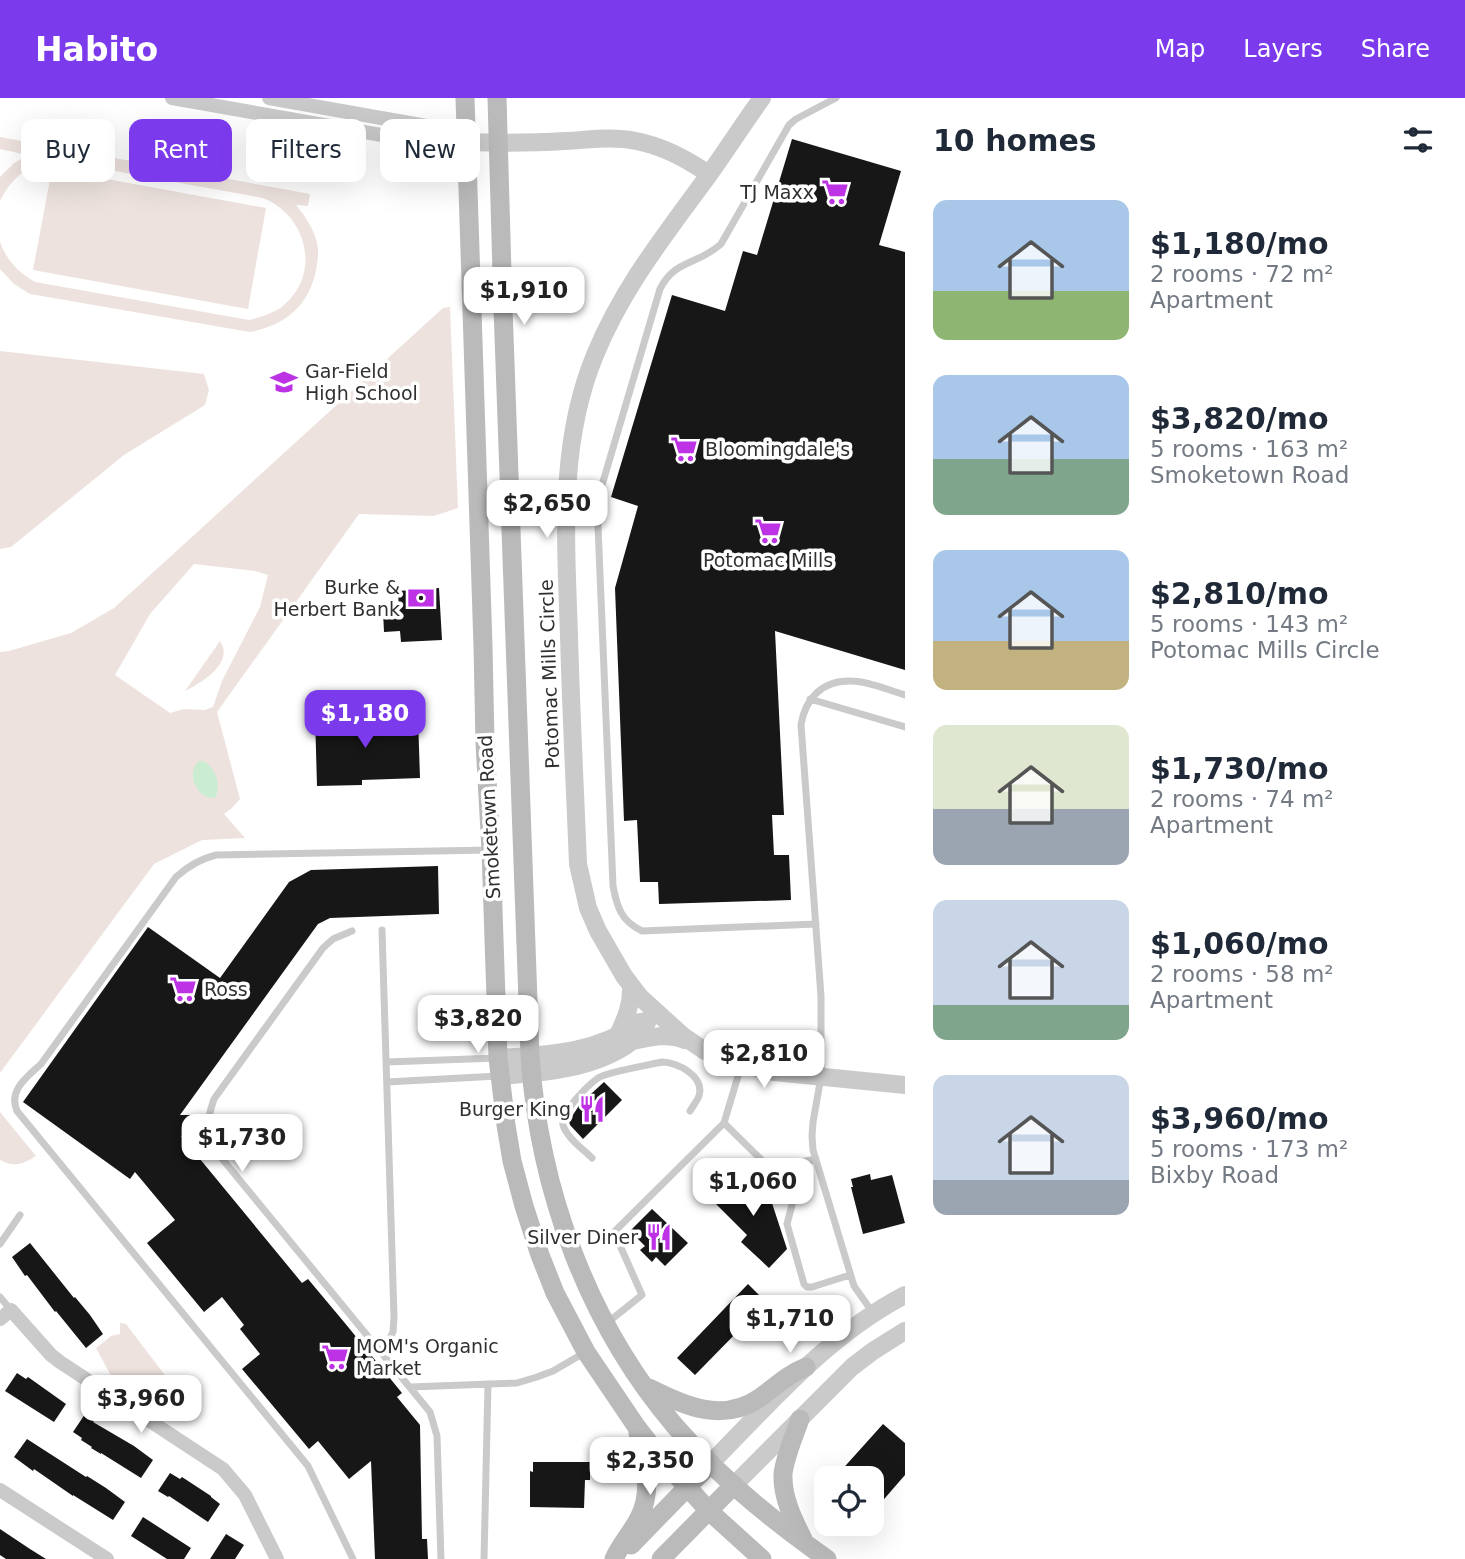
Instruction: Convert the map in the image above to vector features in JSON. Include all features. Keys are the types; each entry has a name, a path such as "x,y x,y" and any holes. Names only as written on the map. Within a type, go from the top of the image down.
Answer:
{"main road":[{"name":"Smoketown Road","path":"465,98 466,119"},
{"name":"Smoketown Road","path":"498,98 503,308 531,1065 540,1135 552,1190 579,1266 606,1323 645,1387 675,1426 734,1485 827,1559"},
{"name":"Smoketown Road","path":"468,182 485,743 499,1067 512,1161 540,1255 555,1293 586,1352 636,1426 686,1488 762,1559"},
{"path":"481,558 513,557"},
{"path":"645,1387 684,1405 721,1411 751,1403 778,1382 806,1367"},
{"path":"800,1419 783,1476 784,1491 791,1514 805,1543"},
{"path":"616,1559 645,1502 646,1470 636,1426"},
{"path":"616,1559 711,1463"},
{"path":"661,1559 734,1485"}],"street":[{"path":"172,98 380,135"},
{"path":"269,98 387,119"},
{"name":"Potomac Mills Circle","path":"762,98 626,290 595,355 574,426 566,493 566,563 578,864 582,888 598,931 631,985 654,1012 683,1037 705,1051 742,1065 774,1072 905,1085"},
{"path":"480,142 620,138 661,147 709,174"},
{"path":"626,1038 625,1021 631,1002 631,985"},
{"path":"499,1067 531,1065 547,1073 586,1063 606,1055 654,1012"},
{"path":"626,1038 666,1035 692,1042"},
{"path":"711,1463 835,1341 905,1295"},
{"path":"6,1315 60,1362 223,1469 245,1495 277,1559"},
{"path":"734,1485 852,1367 905,1331"},
{"path":"0,1490 107,1559"}],"lane":[{"path":"816,925 642,931 625,920 616,903 613,886 597,502 664,281 677,268 697,260 721,244 789,125 836,98"},
{"path":"873,1314 854,1286 850,1275 816,1159 812,1136 821,1077 821,996 802,725 804,711 810,699 826,687 851,681 905,695"},
{"path":"810,699 905,727"},
{"path":"352,1559 308,1466 17,1111 14,1097 21,1083 41,1064 176,877 192,864 216,855 491,850"},
{"path":"382,930 394,1317 393,1332 382,1353"},
{"path":"352,931 333,939 323,948 214,1099 208,1114 208,1127 215,1150 430,1412 438,1437 441,1559"},
{"path":"386,1062 499,1067"},
{"path":"592,1158 569,1135 563,1126 562,1117 599,1077 662,1062 677,1064 698,1082 699,1095 690,1111"},
{"path":"606,1323 642,1295 614,1232 724,1123 742,1065"},
{"path":"387,1082 499,1067"},
{"path":"724,1123 785,1182 792,1205 787,1224 804,1284 812,1287 850,1275"},
{"path":"775,1172 779,1166 816,1159"},
{"path":"0,1244 20,1215"},
{"path":"0,1297 6,1315"},
{"path":"410,1387 517,1383 553,1371 586,1352"},
{"path":"484,1559 488,1384"}],"shaded area":[{"path":"0,137 21,141 21,154 0,149"},
{"path":"115,158 129,161 129,174 115,171"},
{"path":"21,159 21,174 0,201 0,177"},
{"path":"115,180 266,208 248,309 33,270 50,182"},
{"path":"232,180 310,194 308,206 296,205 306,218 318,246 317,264 310,290 296,310 263,329 250,332 30,294 14,284 0,269 0,242 14,265 35,282 249,320 284,305 296,292 303,277 305,261 299,231 290,217 263,198 175,182 232,182"},
{"path":"450,307 458,508 434,516 359,514 217,712 240,799 224,814 245,838 202,840 154,864 0,1073 0,652 71,633 114,608 443,308","holes":["194,564 268,575 260,607 222,681 213,707 170,713 115,675 150,614"]},
{"path":"0,351 204,374 209,390 205,405 124,455 11,547 0,549"},
{"path":"220,641 223,657 220,664 207,677 185,691"},
{"path":"199,761 211,767 216,777 218,788 215,798 203,795 195,784 193,772"},
{"path":"0,1112 36,1156 19,1164 0,1160"},
{"path":"120,1323 126,1324 189,1407 188,1410 167,1416 115,1383 96,1348 111,1336 120,1334"}],"building":[{"name":"Potomac Mills","path":"792,139 901,171 879,245 905,252 905,670 775,631 784,815 772,815 774,855 789,855 791,900 659,904 658,882 640,882 637,820 624,821 615,588 638,506 611,497 672,295 725,311 743,251 757,255"},
{"path":"439,588 442,640 401,642 400,631 384,632 383,611 399,610 398,591"},
{"path":"358,714 358,720 418,718 420,778 362,780 362,785 317,786 315,715"},
{"path":"438,866 439,914 330,918 318,924 180,1115 190,1115 191,1136 181,1136 302,1283 308,1279 344,1322 402,1393 397,1397 420,1425 422,1539 427,1539 428,1559 375,1559 371,1461 349,1479 318,1441 309,1449 242,1369 260,1354 240,1329 244,1325 222,1297 204,1312 147,1243 175,1220 135,1172 130,1179 23,1102 148,927 220,978 289,882 311,870"},
{"name":"Burger King","path":"604,1082 622,1100 583,1139 569,1121 580,1104"},
{"path":"740,1170 771,1200 787,1249 769,1268 741,1242 747,1235 712,1200"},
{"path":"870,1174 871,1180 892,1175 905,1223 863,1234 851,1179"},
{"name":"Silver Diner","path":"652,1209 688,1243 665,1266 656,1257 652,1262 640,1250 645,1246 630,1231"},
{"path":"30,1243 103,1334 86,1348 12,1257"},
{"path":"748,1284 769,1305 746,1328 743,1326 695,1375 677,1358"},
{"path":"17,1373 26,1379 28,1377 66,1404 54,1422 5,1391"},
{"path":"85,1414 93,1422 153,1460 141,1478 91,1448 73,1432"},
{"path":"883,1424 905,1443 905,1475 884,1499 884,1466 845,1466"},
{"path":"27,1439 125,1502 113,1520 14,1457"},
{"path":"533,1462 590,1462 590,1480 585,1480 584,1508 530,1507 530,1471 533,1472"},
{"path":"170,1473 180,1479 182,1477 220,1504 208,1522 158,1491"},
{"path":"143,1517 191,1548 184,1559 167,1559 131,1536"},
{"path":"0,1529 46,1559 6,1559 0,1555"},
{"path":"226,1534 244,1545 235,1559 210,1559"}],"place":[{"name":"TJ Maxx","path":"835,192"},
{"name":"Gar-Field High School","path":"284,382"},
{"name":"Bloomingdale's","path":"684,449"},
{"name":"Potomac Mills","path":"768,531"},
{"name":"Burke & Herbert Bank","path":"421,598"},
{"name":"Ross","path":"183,989"},
{"name":"Burger King","path":"592,1109"},
{"name":"Silver Diner","path":"659,1237"},
{"name":"MOM's Organic Market","path":"335,1357"}]}
